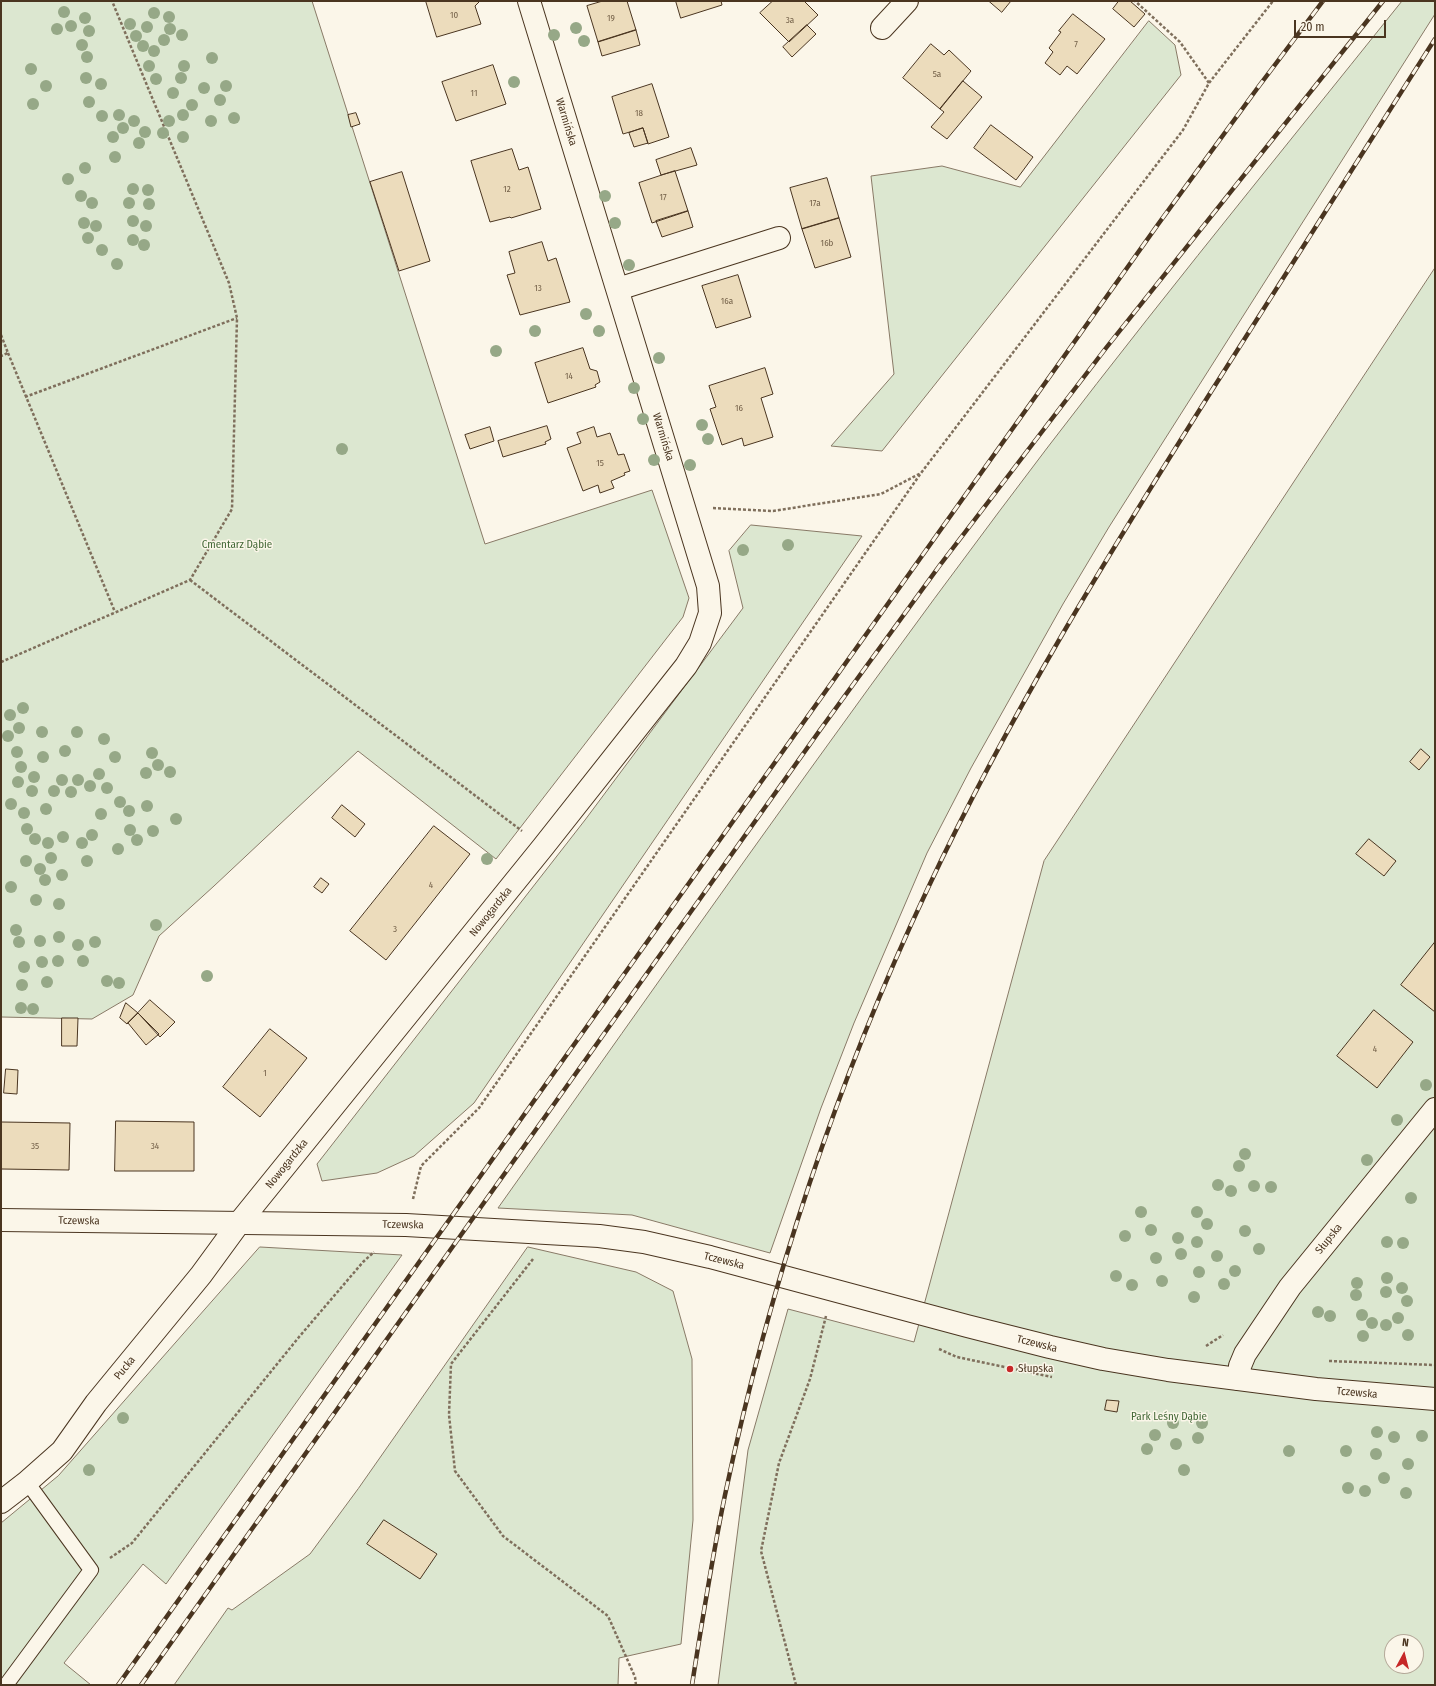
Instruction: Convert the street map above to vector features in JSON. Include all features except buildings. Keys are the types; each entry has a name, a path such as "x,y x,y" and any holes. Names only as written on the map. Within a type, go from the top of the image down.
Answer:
{"street":[{"name":"Warmińska","path":"529,1 708,586"},
{"path":"882,28 907,1"},
{"path":"618,289 779,238"},
{"name":"Nowogardzka","path":"239,1223 543,847 681,672 700,643 710,613 708,586"},
{"name":"Słupska","path":"1239,1379 1240,1366 1245,1354 1290,1287 1435,1109"},
{"name":"Tczewska","path":"1,1220 406,1225 554,1232 598,1236 644,1242 710,1256 1050,1348 1161,1369 1316,1389 1435,1399"},
{"name":"Pucka","path":"1,1502 27,1482 62,1451 96,1403 200,1275 239,1223"}],"lane":[{"path":"6,1685 91,1570 27,1482"}],"path":[{"path":"1,662 190,580 232,509 237,318 229,283 112,1"},
{"path":"1135,1 1180,42 1209,83"},
{"path":"91,1570 132,1543 294,1343 363,1262 406,1225 421,1166 479,1108 920,473 1183,130 1209,83 1273,1"},
{"path":"25,398 237,318"},
{"path":"1,335 25,398 115,612"},
{"path":"1,356 8,353"},
{"path":"684,506 773,511 881,494 920,473"},
{"path":"190,580 543,847"},
{"path":"554,1232 451,1364 450,1415 455,1471 503,1536 608,1616 635,1677 636,1685"},
{"path":"796,1685 761,1551 779,1463 810,1379 833,1290"},
{"path":"1201,1349 1213,1343 1230,1329 1255,1338"},
{"path":"936,1347 957,1357 1037,1376 1053,1378"},
{"path":"1323,1360 1435,1365"}],"green space":[{"name":"Cmentarz Dąbie","path":"1,1 312,1 485,544 652,490 689,598 683,617 496,859 358,751 159,936 133,995 92,1019 1,1017"},
{"path":"1402,1 1435,1 1435,14 1109,527 1063,604 971,768 927,853 854,1023 821,1108 770,1253 632,1215 498,1208 808,772 998,513 1147,319"},
{"path":"1149,21 1175,45 1181,75 882,451 831,446 894,374 871,176 942,166 1020,187"},
{"name":"Park Leśny Dąbie","path":"1435,268 1435,1685 718,1685 748,1450 788,1309 914,1342 1044,861"},
{"path":"751,525 862,536 474,1103 414,1156 377,1173 322,1181 317,1164 585,820 743,608 729,551"},
{"path":"260,1247 402,1255 166,1584 143,1564 64,1663 91,1685 1,1685 1,1523 58,1476"},
{"path":"528,1247 636,1272 673,1291 692,1359 693,1520 681,1644 619,1658 618,1685 174,1685 228,1608 232,1610 310,1554 358,1489"}],"railway":[{"path":"118,1685 1159,223 1323,1"},
{"path":"141,1685 820,730 940,565 1106,348 1383,1"},
{"path":"692,1685 711,1566 725,1495 762,1340 809,1186 835,1110 895,961 928,888 960,823 1027,696 1063,633 1137,509 1435,39"}],"place":[{"name":"Słupska","path":"1010,1369"}]}
